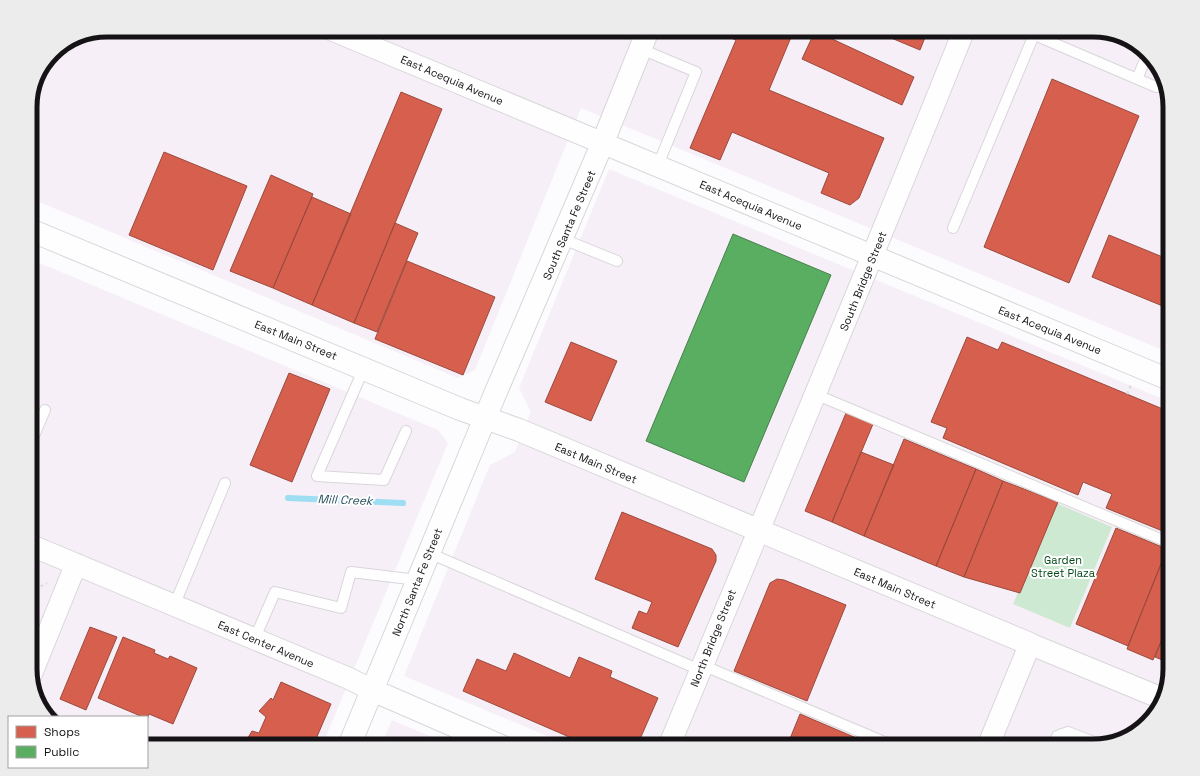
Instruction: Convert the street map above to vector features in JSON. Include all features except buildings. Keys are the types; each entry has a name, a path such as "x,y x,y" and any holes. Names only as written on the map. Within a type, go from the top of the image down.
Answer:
{"street":[{"name":"East Acequia Avenue","path":"349,37 1163,377"},
{"name":"South Bridge Street","path":"758,530 873,257 961,37"},
{"name":"South Santa Fe Street","path":"485,418 563,239 645,40"},
{"name":"East Main Street","path":"37,233 1157,696"},
{"name":"North Santa Fe Street","path":"352,739 485,418"},
{"name":"North Bridge Street","path":"672,739 758,530"},
{"name":"East Center Avenue","path":"37,548 254,640 348,678 485,739"},
{"path":"37,658 76,564"},
{"path":"991,739 1030,644"}],"lane":[{"path":"953,228 1033,37"},
{"path":"1046,37 1137,79 1156,87 1160,87"},
{"path":"645,40 696,72 658,165"},
{"path":"1137,79 1145,60"},
{"path":"563,239 617,261"},
{"path":"364,368 317,476 384,480 406,431"},
{"path":"816,395 1163,540"},
{"path":"37,429 45,410"},
{"path":"174,606 225,483"},
{"path":"428,553 701,668 877,739"},
{"path":"254,640 275,592 341,608 351,572 418,580"},
{"path":"1056,739 1057,736 1068,732 1086,739"}],"shaded area":[{"path":"103,37 1093,37 1111,39 1124,44 1139,54 1146,61 1156,76 1162,94 1163,107 1163,350 581,108 475,370 458,378 37,201 37,103 42,80 52,64 61,54 72,46 89,39"},
{"path":"609,169 1163,399 1163,669 1162,682 1156,700 1146,715 1139,722 1124,732 1106,738 1093,739 554,739 404,676 490,465 515,452 531,412 519,388"},
{"path":"37,262 438,430 448,443 325,739 148,739 148,716 56,716 46,704 39,687 37,673"},
{"path":"392,720 437,739 384,739"}],"green space":[{"name":"Garden Street Plaza","path":"1056,503 1112,527 1070,628 1013,604"}],"waterway":[{"name":"Mill Creek","path":"288,498 403,503"}]}
